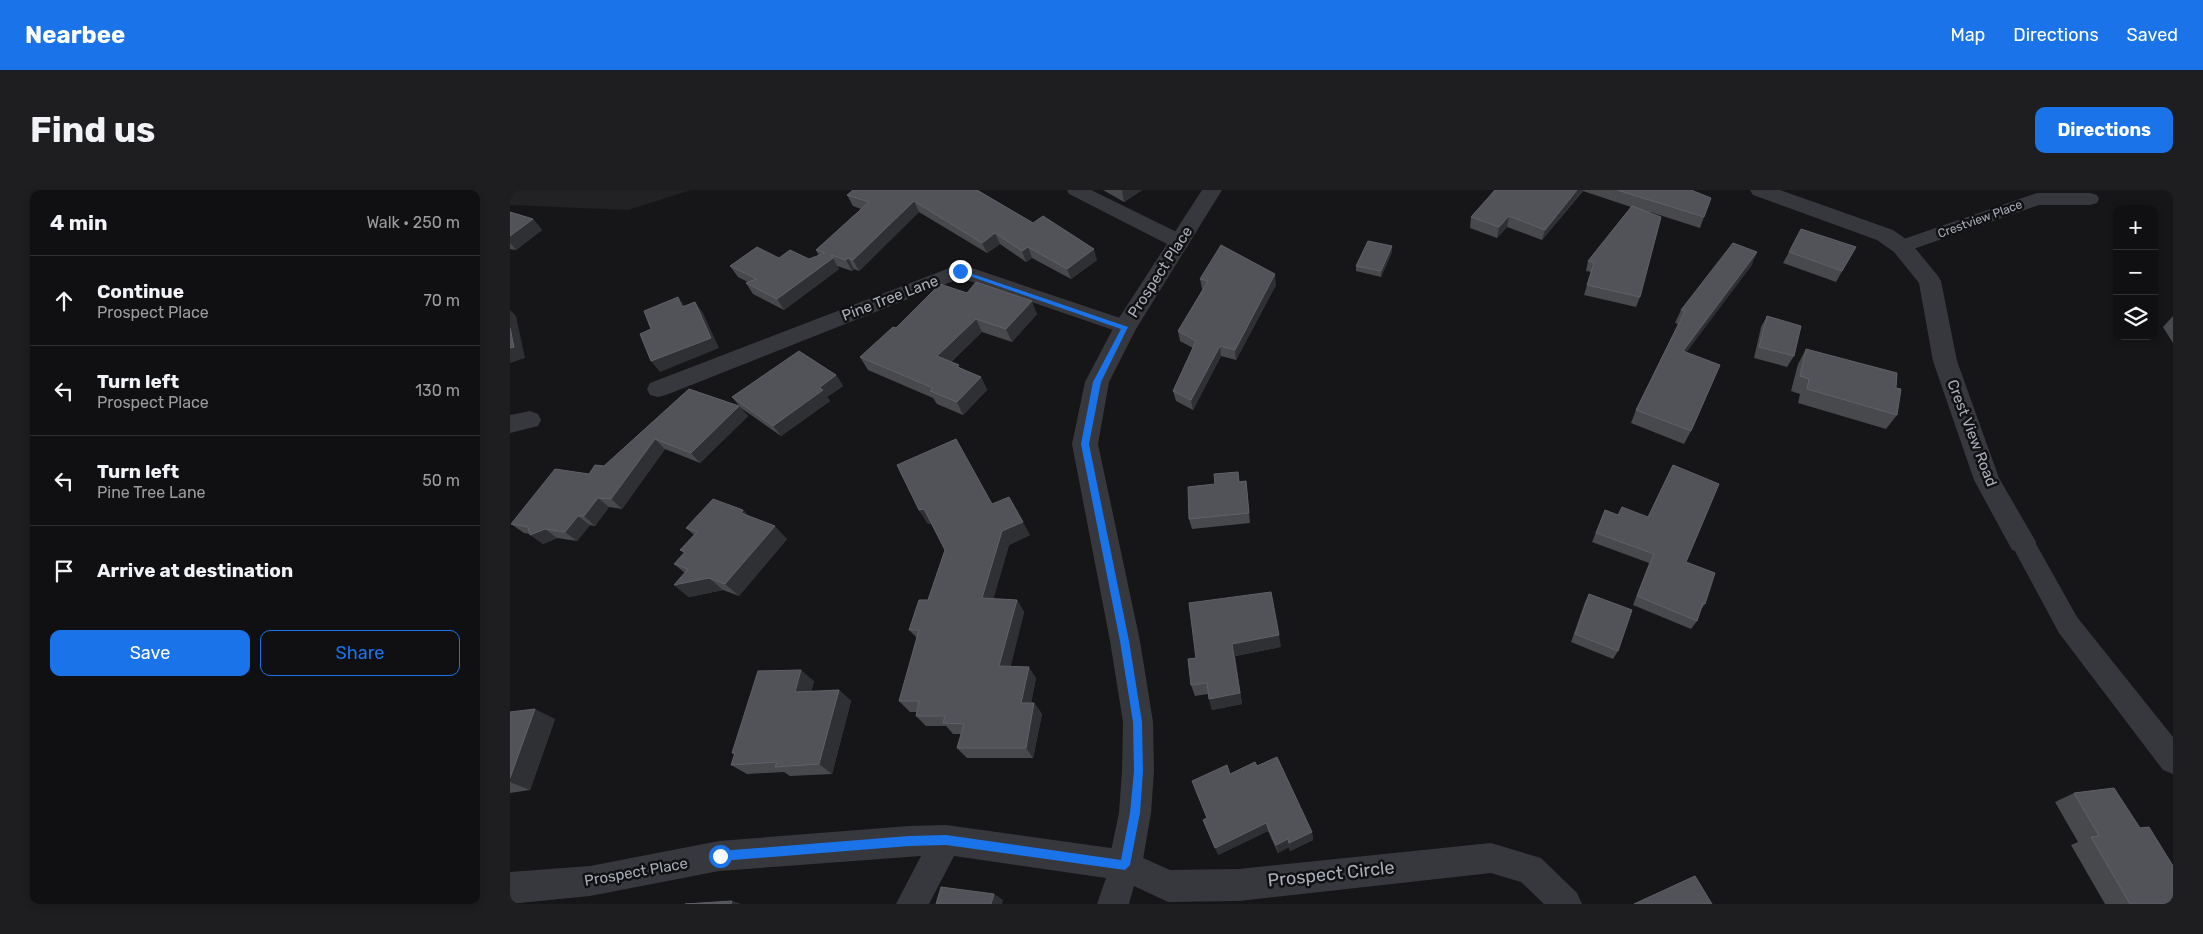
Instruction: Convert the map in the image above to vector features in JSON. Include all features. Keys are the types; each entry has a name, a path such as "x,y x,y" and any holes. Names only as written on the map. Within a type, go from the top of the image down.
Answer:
{"street":[{"path":"1076,190 1180,242"},
{"name":"Prospect Place","path":"510,888 590,881 720,856 909,841 946,840 1125,865 1135,813 1138,771 1138,722 1123,632 1085,444 1097,382 1125,327 1212,190"},
{"name":"Crest View Road","path":"1760,190 1885,235 1902,247 1930,281 1945,361 1988,480 2068,625 2173,760"},
{"name":"Crestview Place","path":"1902,247 2037,199 2090,199"},
{"name":"Pine Tree Lane","path":"658,389 960,271 1125,327"},
{"path":"912,904 946,840"},
{"name":"Prospect Circle","path":"1125,865 1168,886 1204,886 1239,885 1491,858 1530,868 1566,904"},
{"path":"1113,904 1125,865"}],"shaded area":[{"path":"510,190 691,190 628,210 510,205"}],"building":[{"path":"853,190 977,190 1033,223 1043,216 1094,249 1067,269 1028,247 1022,251 995,233 982,243 914,201 853,260 848,258 846,260 831,255 833,258 777,299 746,283 757,279 730,266 757,247 779,258 790,250 809,259 825,253 816,250 869,202 847,195"},
{"path":"1495,190 1577,190 1545,230 1509,216 1499,227 1471,217"},
{"path":"1617,190 1691,190 1711,198 1704,217"},
{"path":"1632,206 1661,217 1640,297 1587,285 1594,263 1588,261"},
{"path":"510,212 533,219 510,236"},
{"path":"1801,229 1856,247 1842,271 1789,252"},
{"path":"1368,241 1392,246 1381,271 1356,266"},
{"path":"1733,243 1757,252 1683,351 1720,365 1691,431 1636,410 1685,311 1681,310"},
{"path":"1221,245 1275,274 1235,350 1220,346 1191,400 1173,391 1196,341 1178,331 1208,281 1200,279"},
{"path":"976,282 1032,301 1006,329 976,319 937,356 981,377 957,402 930,391 933,388 860,357 893,327 896,328 940,284 967,293"},
{"path":"678,297 682,307 695,302 711,338 651,361 640,334 651,329 644,311"},
{"path":"1767,316 1801,326 1794,356 1759,347"},
{"path":"510,328 514,347 510,348"},
{"path":"1806,349 1897,373 1896,388 1901,389 1897,415 1807,389 1809,379 1800,376"},
{"path":"799,351 836,375 819,388 823,390 773,426 732,397"},
{"path":"689,389 739,406 691,453 655,439 611,499 598,498 584,516 578,516 565,532 545,529 530,535 528,527 511,524 555,469 589,474 595,465 604,466"},
{"path":"956,439 992,504 1009,497 1023,522 1002,531 982,598 1017,600 999,666 1029,667 1021,703 1034,703 1026,748 957,748 964,724 943,723 945,716 916,716 919,701 899,701 919,630 909,630 919,600 928,600 945,550 924,509 919,510 897,465"},
{"path":"1673,465 1719,484 1686,562 1715,573 1705,604 1703,603 1697,621 1637,596 1654,554 1596,533 1605,510 1618,515 1622,507 1648,517"},
{"path":"1238,472 1239,482 1246,481 1249,513 1189,519 1188,487 1215,484 1214,474"},
{"path":"713,499 743,510 741,513 775,526 725,584 709,578 674,585 688,569 674,564 685,552 680,550 697,532 686,528"},
{"path":"1271,592 1279,635 1232,644 1240,693 1209,699 1207,683 1191,685 1188,659 1196,658 1189,603"},
{"path":"1589,594 1632,610 1618,651 1575,634"},
{"path":"801,670 795,692 839,690 819,764 775,767 777,762 731,765 735,753 732,753 758,671"},
{"path":"535,709 510,778 510,712"},
{"path":"1277,757 1312,832 1289,843 1288,839 1276,845 1266,823 1215,848 1203,820 1207,818 1192,781 1227,765 1230,774 1255,762 1257,766"},
{"path":"2114,788 2140,828 2149,827 2173,866 2173,904 2130,904 2091,837 2099,836 2074,793"},
{"path":"1695,876 1712,904 1634,904"},
{"path":"941,887 994,894 991,904 936,904"},
{"path":"732,901 731,904 685,904"}],"route":[{"path":"720,856 909,841 946,840 1125,865 1135,813 1138,771 1138,722 1134,691 1085,444 1097,382 1125,327 960,271"}]}
